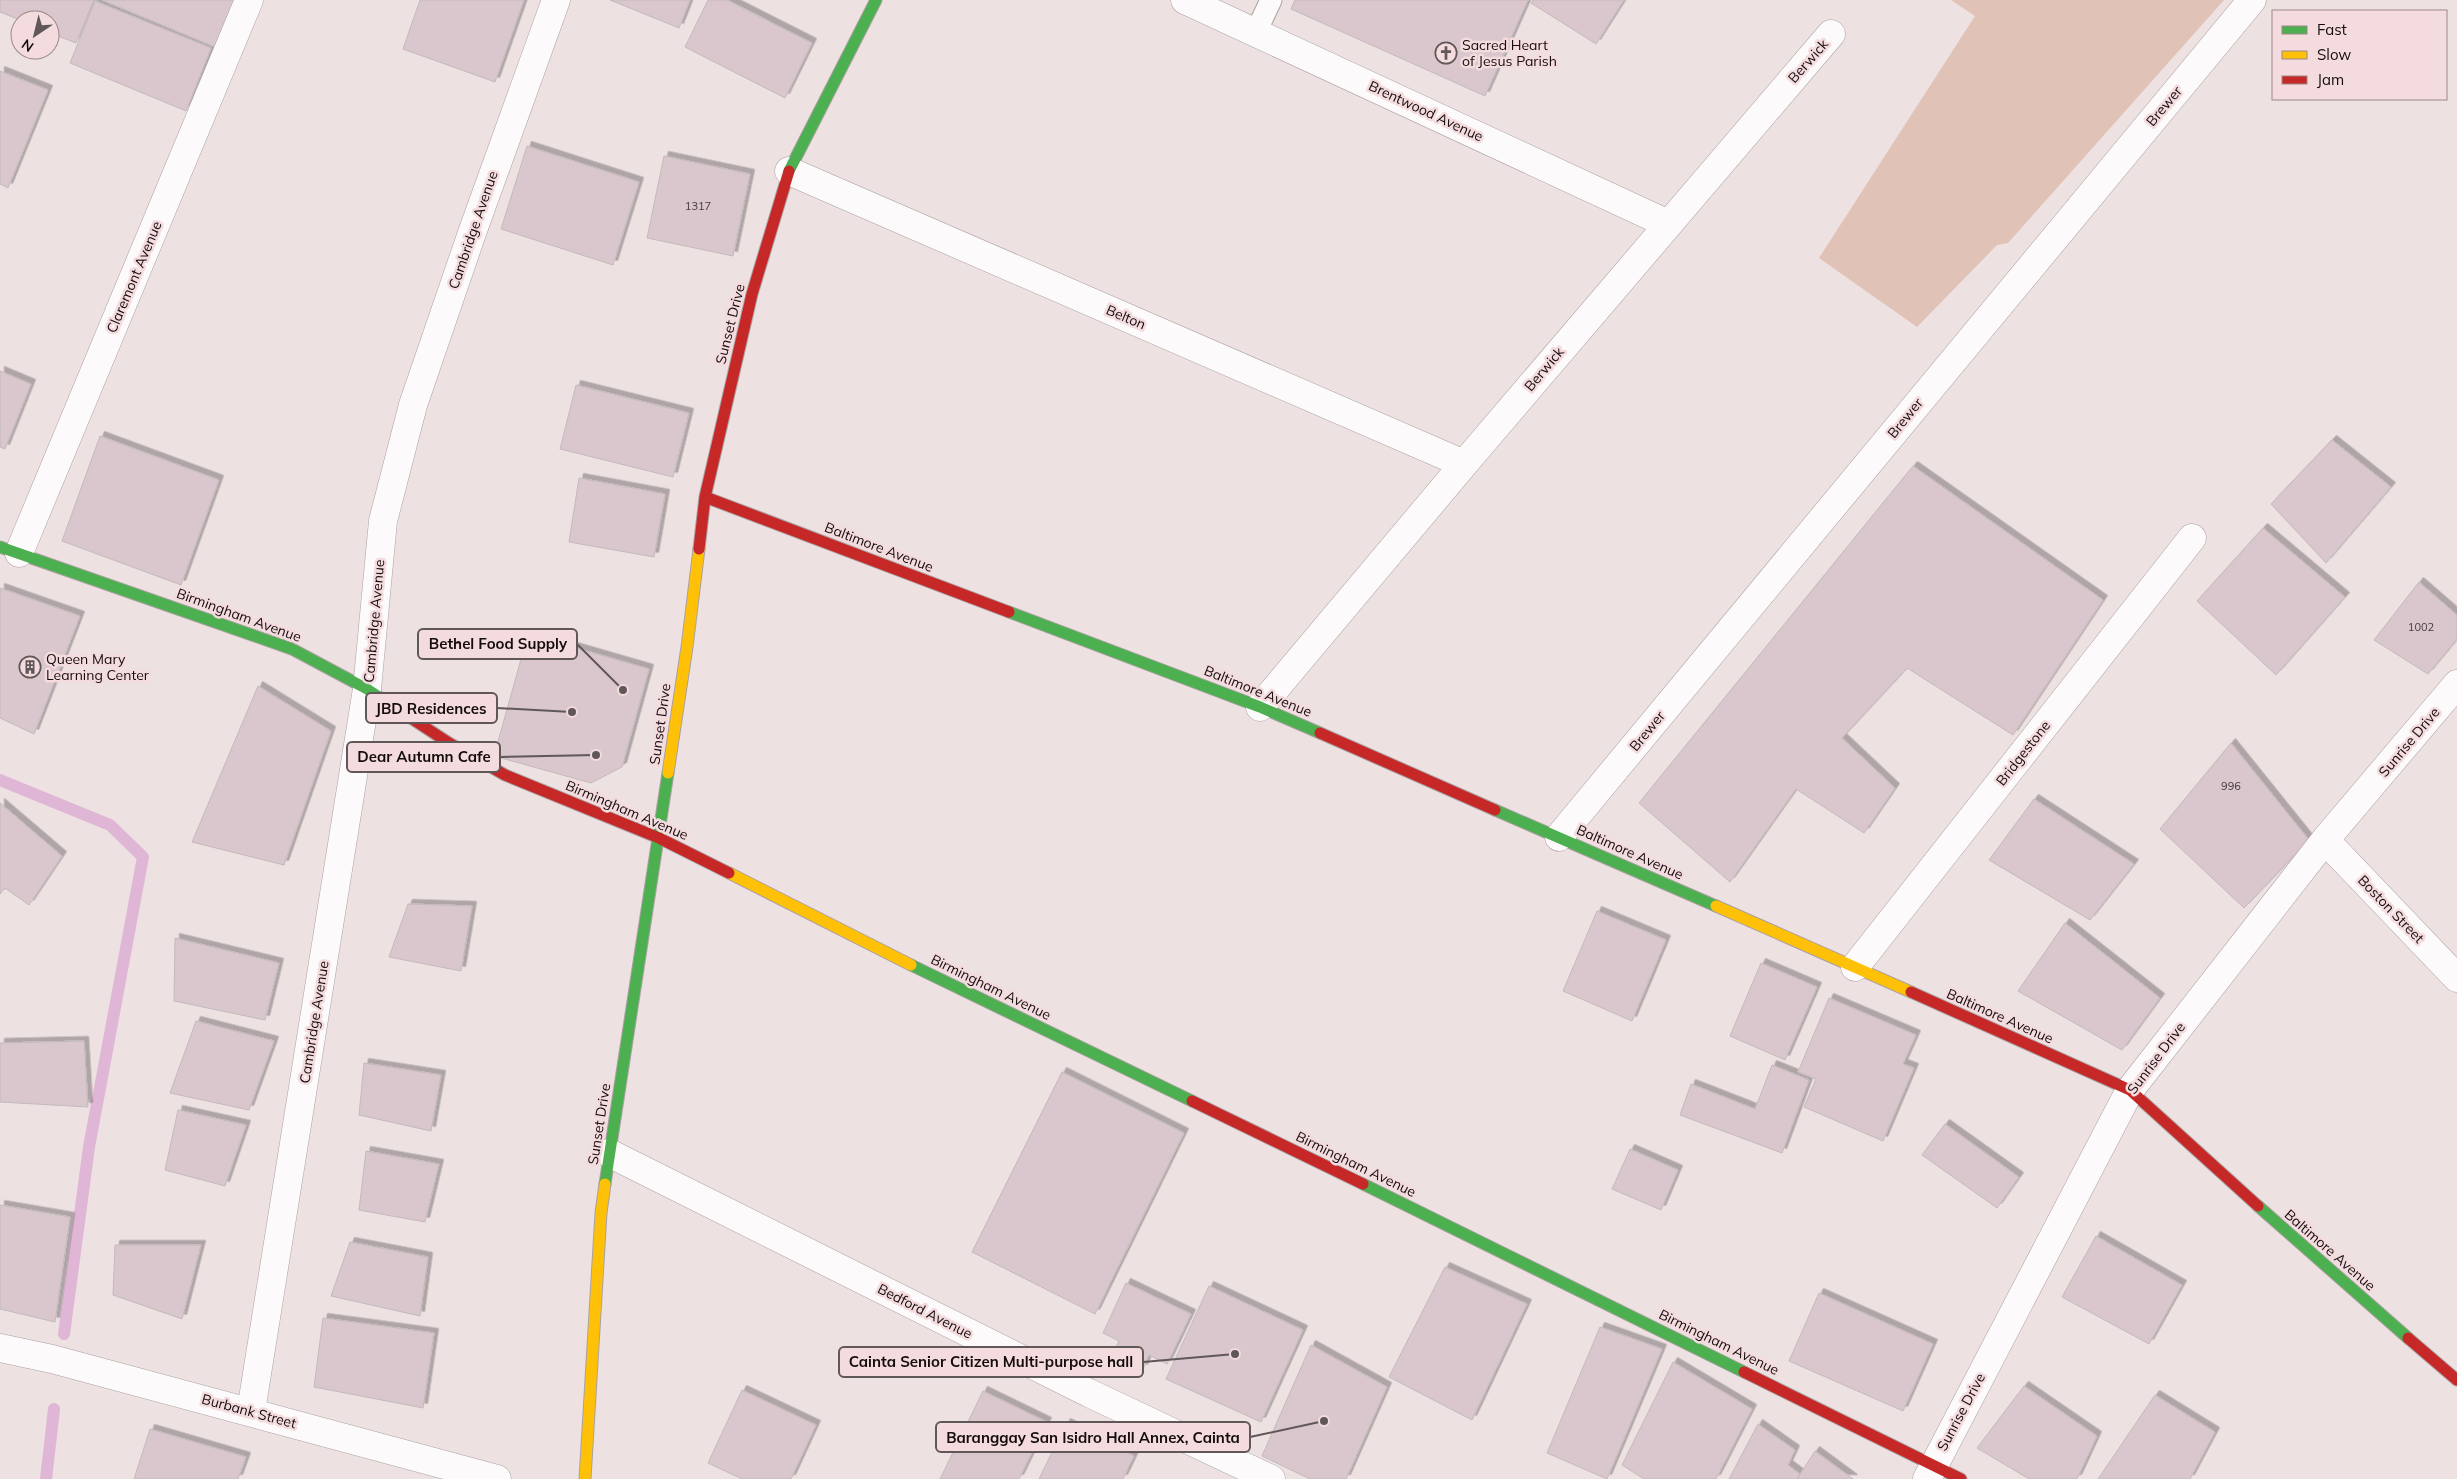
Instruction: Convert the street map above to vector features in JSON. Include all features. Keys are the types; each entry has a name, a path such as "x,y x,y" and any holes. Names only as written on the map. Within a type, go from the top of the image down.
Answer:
{"street":[{"name":"Claremont Avenue","path":"10,550 249,0"},
{"name":"Cambridge Avenue","path":"251,1412 367,689 383,521 413,405 472,233 556,0"},
{"name":"Sunset Drive","path":"584,1479 601,1213 687,647 705,498 752,294 789,171 876,0"},
{"name":"Brentwood Avenue","path":"1184,0 1668,224"},
{"name":"Brewer","path":"1560,837 2252,0"},
{"name":"Berwick","path":"1260,707 1464,464 1831,34"},
{"name":"Belton","path":"789,171 1464,464"},
{"name":"Baltimore Avenue","path":"705,498 1260,707 1560,837 2130,1090 2324,1266 2457,1380"},
{"name":"Bridgestone","path":"1855,967 2192,538"},
{"name":"Birmingham Avenue","path":"10,550 292,649 367,689 449,743 505,775 659,838 945,982 1295,1150 1930,1472 1961,1479"},
{"name":"Sunrise Drive","path":"1930,1472 2130,1090 2325,840 2457,684"},
{"name":"Boston Street","path":"2325,840 2457,978"},
{"name":"Bedford Avenue","path":"609,1153 1080,1388 1271,1479"},
{"name":"Burbank Street","path":"0,1348 52,1359 497,1479"}],"lane":[{"path":"1256,32 1271,0"}],"shaded area":[{"path":"1951,0 2224,0 2008,243 1997,245 1917,327 1819,258 1975,16"}],"building":[{"path":"0,0 94,0 76,43 60,37 60,10 10,10 10,16 0,12"},
{"path":"102,0 234,0 215,47"},
{"path":"420,0 524,0 495,82 403,49"},
{"path":"610,0 690,0 679,28"},
{"path":"708,0 727,0 812,43 785,98 685,47"},
{"name":"Sacred Heart of Jesus Parish","path":"1295,0 1528,0 1485,96 1291,9"},
{"path":"1533,0 1624,0 1596,44 1531,3"},
{"path":"95,1 211,48 186,111 70,63"},
{"path":"0,71 48,90 8,188 0,184"},
{"path":"527,146 639,182 613,265 501,229"},
{"path":"664,156 750,174 733,256 647,238"},
{"path":"0,371 31,384 5,449 0,447"},
{"path":"576,385 689,413 673,477 560,449"},
{"path":"100,436 219,480 181,585 62,541"},
{"path":"2332,440 2391,487 2326,563 2271,504"},
{"path":"1913,466 2103,600 2013,735 1907,668 1842,738 1895,788 1864,833 1796,789 1730,882 1639,803"},
{"path":"579,478 665,494 654,557 569,542"},
{"path":"2263,528 2345,597 2276,675 2197,601"},
{"path":"2419,582 2457,615 2457,639 2428,674 2374,640"},
{"name":"Queen Mary Learning Center","path":"0,588 80,616 34,734 0,718"},
{"path":"528,634 649,669 622,767 591,783 494,756"},
{"path":"258,686 331,731 284,865 192,842"},
{"path":"2231,743 2309,840 2244,908 2160,829"},
{"path":"2034,799 2134,864 2090,920 1989,860"},
{"path":"0,803 62,856 29,905 5,888 0,894"},
{"path":"408,904 472,906 461,971 389,957"},
{"path":"1597,911 1666,940 1632,1021 1563,991"},
{"path":"2065,923 2160,998 2122,1050 2018,991"},
{"path":"175,938 279,963 265,1020 174,1001"},
{"path":"1761,963 1817,987 1785,1060 1730,1036"},
{"path":"1829,998 1916,1035 1903,1064 1914,1068 1883,1141 1804,1107 1816,1079 1798,1072"},
{"path":"196,1021 274,1041 249,1110 170,1093"},
{"path":"84,1041 88,1107 0,1102 0,1043"},
{"path":"364,1063 441,1075 431,1131 359,1115"},
{"path":"1772,1065 1809,1080 1782,1153 1680,1115 1691,1084 1755,1109"},
{"path":"1062,1072 1184,1133 1095,1314 972,1252"},
{"path":"178,1110 246,1125 225,1186 165,1170"},
{"path":"1945,1124 2019,1177 1997,1208 1922,1155"},
{"path":"1630,1149 1678,1170 1661,1210 1612,1189"},
{"path":"366,1151 439,1164 425,1222 359,1210"},
{"path":"0,1205 70,1217 55,1322 0,1309"},
{"path":"2096,1236 2182,1285 2149,1344 2062,1297"},
{"path":"350,1242 428,1257 420,1316 331,1296"},
{"path":"115,1245 201,1245 182,1319 113,1295"},
{"path":"1445,1267 1527,1304 1472,1420 1389,1377"},
{"path":"1126,1283 1191,1314 1167,1364 1149,1355 1143,1369 1113,1354 1119,1341 1103,1333"},
{"path":"1209,1286 1303,1330 1261,1422 1166,1379"},
{"path":"1819,1293 1933,1344 1903,1411 1789,1361"},
{"path":"323,1318 434,1333 423,1408 314,1387"},
{"path":"1600,1327 1662,1349 1607,1479 1547,1453"},
{"path":"1311,1345 1387,1387 1346,1479 1310,1479 1262,1456"},
{"path":"1673,1362 1752,1409 1716,1479 1644,1479 1622,1465"},
{"path":"2024,1386 2097,1436 2077,1479 2029,1479 1977,1448"},
{"path":"742,1390 816,1425 791,1479 742,1479 708,1463"},
{"path":"983,1391 1047,1422 1019,1479 940,1479"},
{"path":"2155,1395 2215,1432 2190,1479 2098,1479"},
{"path":"1066,1423 1134,1456 1123,1479 1039,1479"},
{"path":"1758,1424 1795,1450 1788,1465 1800,1474 1797,1479 1729,1479"},
{"path":"150,1429 246,1457 238,1479 134,1479"},
{"path":"1815,1451 1853,1479 1797,1479"}],"waterway":[{"path":"0,780 110,825 143,857 89,1147 64,1334"},
{"path":"46,1479 54,1409"}],"traffic: fast":[{"path":"789,171 876,0"},
{"path":"0,547 292,649 367,689 391,705"},
{"path":"1009,612 1260,707 1320,733"},
{"path":"605,1184 668,773"},
{"path":"1495,810 1716,906"},
{"path":"911,965 1192,1101"},
{"path":"1363,1184 1744,1372"},
{"path":"2258,1206 2408,1338"}],"traffic: slow":[{"path":"668,773 687,647 699,549"},
{"path":"729,873 911,965"},
{"path":"1716,906 1911,992"},
{"path":"585,1479 601,1213 605,1184"}],"traffic: jam":[{"path":"699,549 705,497 752,294 789,171"},
{"path":"705,497 1009,612"},
{"path":"391,705 449,743 505,775 659,838 729,873"},
{"path":"1320,733 1495,810"},
{"path":"1911,992 2130,1090 2258,1206"},
{"path":"1192,1101 1363,1184"},
{"path":"2408,1338 2457,1380"},
{"path":"1744,1372 1961,1479"}],"place":[{"name":"Sacred Heart of Jesus Parish","path":"1446,53"},
{"name":"Queen Mary Learning Center","path":"30,667"},
{"name":"Bethel Food Supply","path":"623,690"},
{"name":"JBD Residences","path":"572,712"},
{"name":"Dear Autumn Cafe","path":"596,755"},
{"name":"Cainta Senior Citizen Multi-purpose hall","path":"1235,1354"},
{"name":"Baranggay San Isidro Hall Annex, Cainta","path":"1324,1421"}]}
